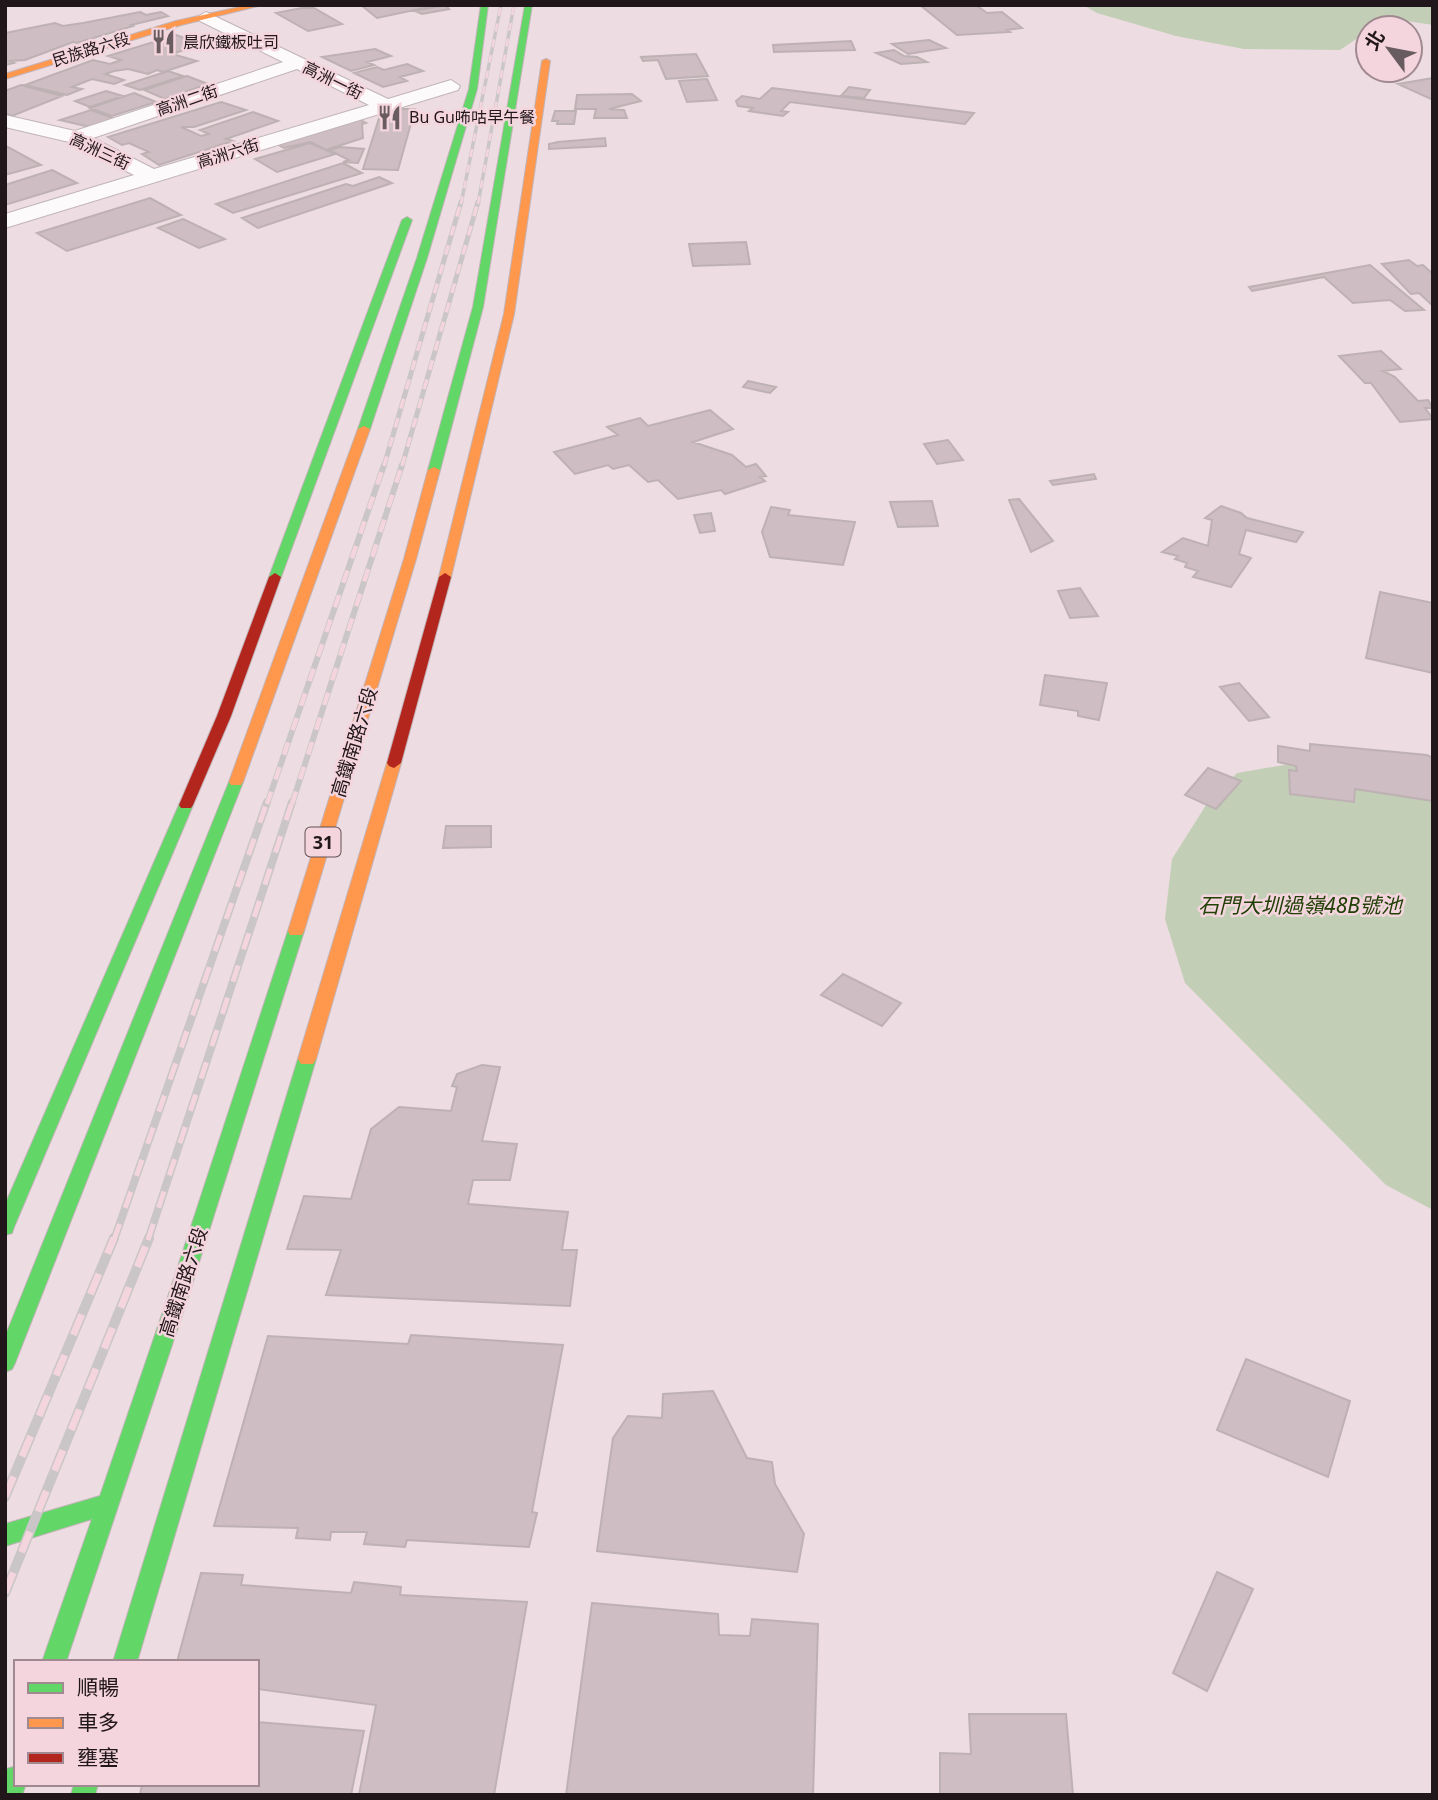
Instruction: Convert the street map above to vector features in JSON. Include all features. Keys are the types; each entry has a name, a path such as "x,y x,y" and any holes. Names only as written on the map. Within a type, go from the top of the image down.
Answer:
{"main road":[{"name":"民族路六段","path":"5,77 116,41 259,5"},
{"path":"5,1363 249,749 381,381 422,258 472,89 485,5"},
{"name":"高鐵南路六段","path":"55,1660 177,1300 283,973 410,559 478,307 529,5"},
{"name":"31","path":"126,1660 369,854 448,566 509,314 548,46"},
{"path":"443,111 452,79"},
{"path":"5,1227 224,716 411,211"},
{"path":"478,307 500,358"},
{"path":"373,315 381,381"},
{"path":"5,1535 106,1504"}],"street":[{"name":"高洲一街","path":"206,17 385,105"},
{"name":"高洲二街","path":"76,137 297,63"},
{"name":"高洲六街","path":"5,221 385,105 452,79"},
{"name":"高洲三街","path":"5,121 76,137 151,176"}],"water":[{"path":"1083,5 1433,5 1433,25 1424,24 1424,14 1354,14 1354,40 1340,50 1244,49 1176,36 1097,13"},
{"name":"石門大圳過嶺48B號池","path":"1296,763 1433,785 1433,1210 1386,1185 1185,983 1165,919 1172,859 1208,802 1237,773"}],"building":[{"path":"361,5 438,5 377,18"},
{"path":"445,5 449,9 422,14 415,11"},
{"path":"920,5 976,5 987,13 1002,12 1022,28 1007,30 1010,32 957,35"},
{"path":"314,8 342,24 308,31 276,13"},
{"path":"140,12 146,15 161,12 168,16 73,42 25,60 10,61 14,63 5,65 5,33 55,23 63,26"},
{"path":"225,33 240,40 219,47 197,41"},
{"path":"176,35 202,44 172,54 197,61 148,74 128,69 114,71 105,74 124,80 114,84 92,79 72,87 82,89 67,95 25,85 93,60 110,64 121,60 108,56"},
{"path":"929,40 946,48 908,54 892,44"},
{"path":"851,41 855,50 774,52 773,45"},
{"path":"375,49 391,56 367,62 374,65 351,71 322,57"},
{"path":"894,50 904,56 917,57 927,62 901,64 876,53"},
{"path":"696,54 708,76 666,79 658,60 643,61 641,57"},
{"path":"407,64 423,71 400,77 407,81 383,87 354,73 377,67 384,70"},
{"path":"168,71 183,76 140,90 125,85"},
{"path":"187,76 208,84 165,99 144,90"},
{"path":"1433,78 1433,100 1398,84 1424,84 1424,80"},
{"path":"707,79 717,100 687,102 679,81"},
{"path":"21,85 62,96 12,116 5,113 5,91"},
{"path":"849,87 870,90 864,98 841,96"},
{"path":"772,88 974,113 965,124 790,102 781,111 788,112 783,116 749,111 753,108 738,106 736,101 742,96 760,99"},
{"path":"106,91 123,96 90,107 75,101"},
{"path":"134,93 156,102 112,116 90,108"},
{"path":"632,94 641,101 609,109 624,110 627,118 594,118 596,109 575,109 577,95"},
{"path":"221,102 246,110 194,127 181,127 201,136 209,134 200,130 253,112 278,121 226,139 233,141 159,165 142,154 149,152 129,143 122,145 108,137"},
{"path":"402,109 415,109 398,170 363,169 380,115"},
{"path":"91,110 115,119 90,127 60,120"},
{"path":"555,111 576,111 574,124 557,124 558,121 552,121"},
{"path":"357,118 366,123 362,124 363,138 326,150 311,142 284,148 277,144"},
{"path":"605,138 606,146 549,149 549,144 558,142"},
{"path":"310,143 335,154 277,172 255,159"},
{"path":"6,146 41,165 5,175"},
{"path":"341,147 364,149 358,163 343,162 349,160 329,150"},
{"path":"343,163 362,173 233,213 216,204"},
{"path":"52,170 77,183 5,205 5,185"},
{"path":"379,177 392,183 258,228 242,218 346,184 353,186"},
{"path":"150,198 181,215 67,251 37,233"},
{"path":"183,219 225,239 199,248 158,228"},
{"path":"746,242 750,264 693,266 689,244"},
{"path":"1409,260 1417,266 1423,265 1433,274 1433,306 1419,293 1411,294 1382,264"},
{"path":"1370,265 1424,310 1405,311 1390,300 1353,303 1324,277 1252,291 1249,287"},
{"path":"1381,351 1401,369 1383,371 1395,377 1418,401 1428,400 1433,408 1425,408 1433,419 1400,422 1371,383 1365,383 1339,356"},
{"path":"748,381 776,387 770,393 743,387"},
{"path":"710,410 733,429 693,442 732,455 746,467 756,464 766,476 760,477 765,481 725,494 721,490 678,499 658,480 648,482 629,465 613,469 608,465 575,474 554,452 618,435 607,427 640,418 648,426"},
{"path":"948,440 963,460 937,464 924,444"},
{"path":"1094,474 1096,479 1053,485 1050,481"},
{"path":"1019,499 1053,541 1031,552 1009,500"},
{"path":"932,501 938,526 898,527 890,502"},
{"path":"1221,506 1247,518 1303,532 1296,542 1246,530 1239,554 1251,558 1231,587 1193,577 1198,571 1185,567 1187,563 1175,559 1178,556 1162,552 1183,538 1208,546 1212,520 1205,518"},
{"path":"771,507 790,510 788,515 855,522 843,565 770,557 762,532"},
{"path":"711,513 715,531 700,533 694,515"},
{"path":"1080,588 1098,616 1070,618 1058,591"},
{"path":"1380,592 1433,603 1433,673 1366,658"},
{"path":"1045,675 1107,683 1099,720 1078,716 1078,711 1040,705"},
{"path":"1239,683 1269,717 1249,721 1220,687"},
{"path":"1310,744 1427,755 1433,758 1433,801 1355,789 1354,802 1290,794 1289,770 1297,771 1296,766 1278,762 1278,746 1310,751"},
{"path":"1208,768 1241,781 1216,809 1185,795"},
{"path":"446,826 491,826 491,847 443,848"},
{"path":"843,974 901,1003 882,1026 821,995"},
{"path":"482,1065 500,1067 482,1141 517,1144 510,1180 473,1180 468,1204 568,1212 562,1250 577,1250 570,1306 326,1295 341,1250 287,1249 304,1196 351,1199 371,1129 399,1107 451,1111 457,1087 452,1086 457,1074"},
{"path":"411,1335 563,1345 532,1512 537,1513 529,1547 407,1540 405,1547 364,1544 367,1532 331,1532 330,1540 296,1538 298,1528 214,1526 268,1336 408,1344"},
{"path":"1246,1359 1350,1401 1328,1477 1217,1430"},
{"path":"713,1391 747,1458 772,1462 775,1484 804,1534 797,1572 597,1551 613,1438 628,1416 662,1418 663,1394"},
{"path":"1217,1572 1253,1589 1207,1691 1173,1673"},
{"path":"201,1573 243,1575 241,1585 351,1593 354,1582 401,1587 400,1595 527,1602 494,1795 359,1795 376,1705 259,1689 259,1660 178,1660"},
{"path":"592,1603 718,1614 719,1635 750,1636 752,1619 818,1624 813,1795 566,1795"},
{"path":"969,1714 1066,1714 1073,1795 940,1795 940,1753 971,1754"},
{"path":"259,1722 364,1731 351,1795 140,1795 142,1786 259,1786"}],"railway":[{"path":"461,204 501,5"},
{"path":"478,204 514,5"},
{"path":"384,466 461,202"},
{"path":"402,466 478,202"},
{"path":"267,804 384,465"},
{"path":"292,804 402,465"},
{"path":"114,1240 267,802"},
{"path":"148,1240 292,802"},
{"path":"5,1497 114,1238"},
{"path":"5,1593 149,1238"}],"traffic: fast":[{"path":"364,429 422,258 473,89 485,5"},
{"path":"434,470 478,307 529,5"},
{"path":"275,577 407,220"},
{"path":"5,1363 236,782"},
{"path":"5,1227 186,805"},
{"path":"55,1660 177,1300 296,931"},
{"path":"126,1660 307,1059"},
{"path":"5,1535 106,1504"},
{"path":"10,1795 14,1784"},
{"path":"83,1795 85,1786"}],"traffic: slow":[{"path":"5,77 179,23 259,5"},
{"path":"445,577 509,314 546,61"},
{"path":"236,782 364,429"},
{"path":"296,931 410,559 434,470"},
{"path":"307,1059 394,763"}],"traffic: jam":[{"path":"186,805 224,716 275,577"},
{"path":"394,763 445,577"}],"place":[{"name":"晨欣鐵板吐司","path":"163,42"},
{"name":"Bu Gu咘咕早午餐","path":"389,117"}]}
